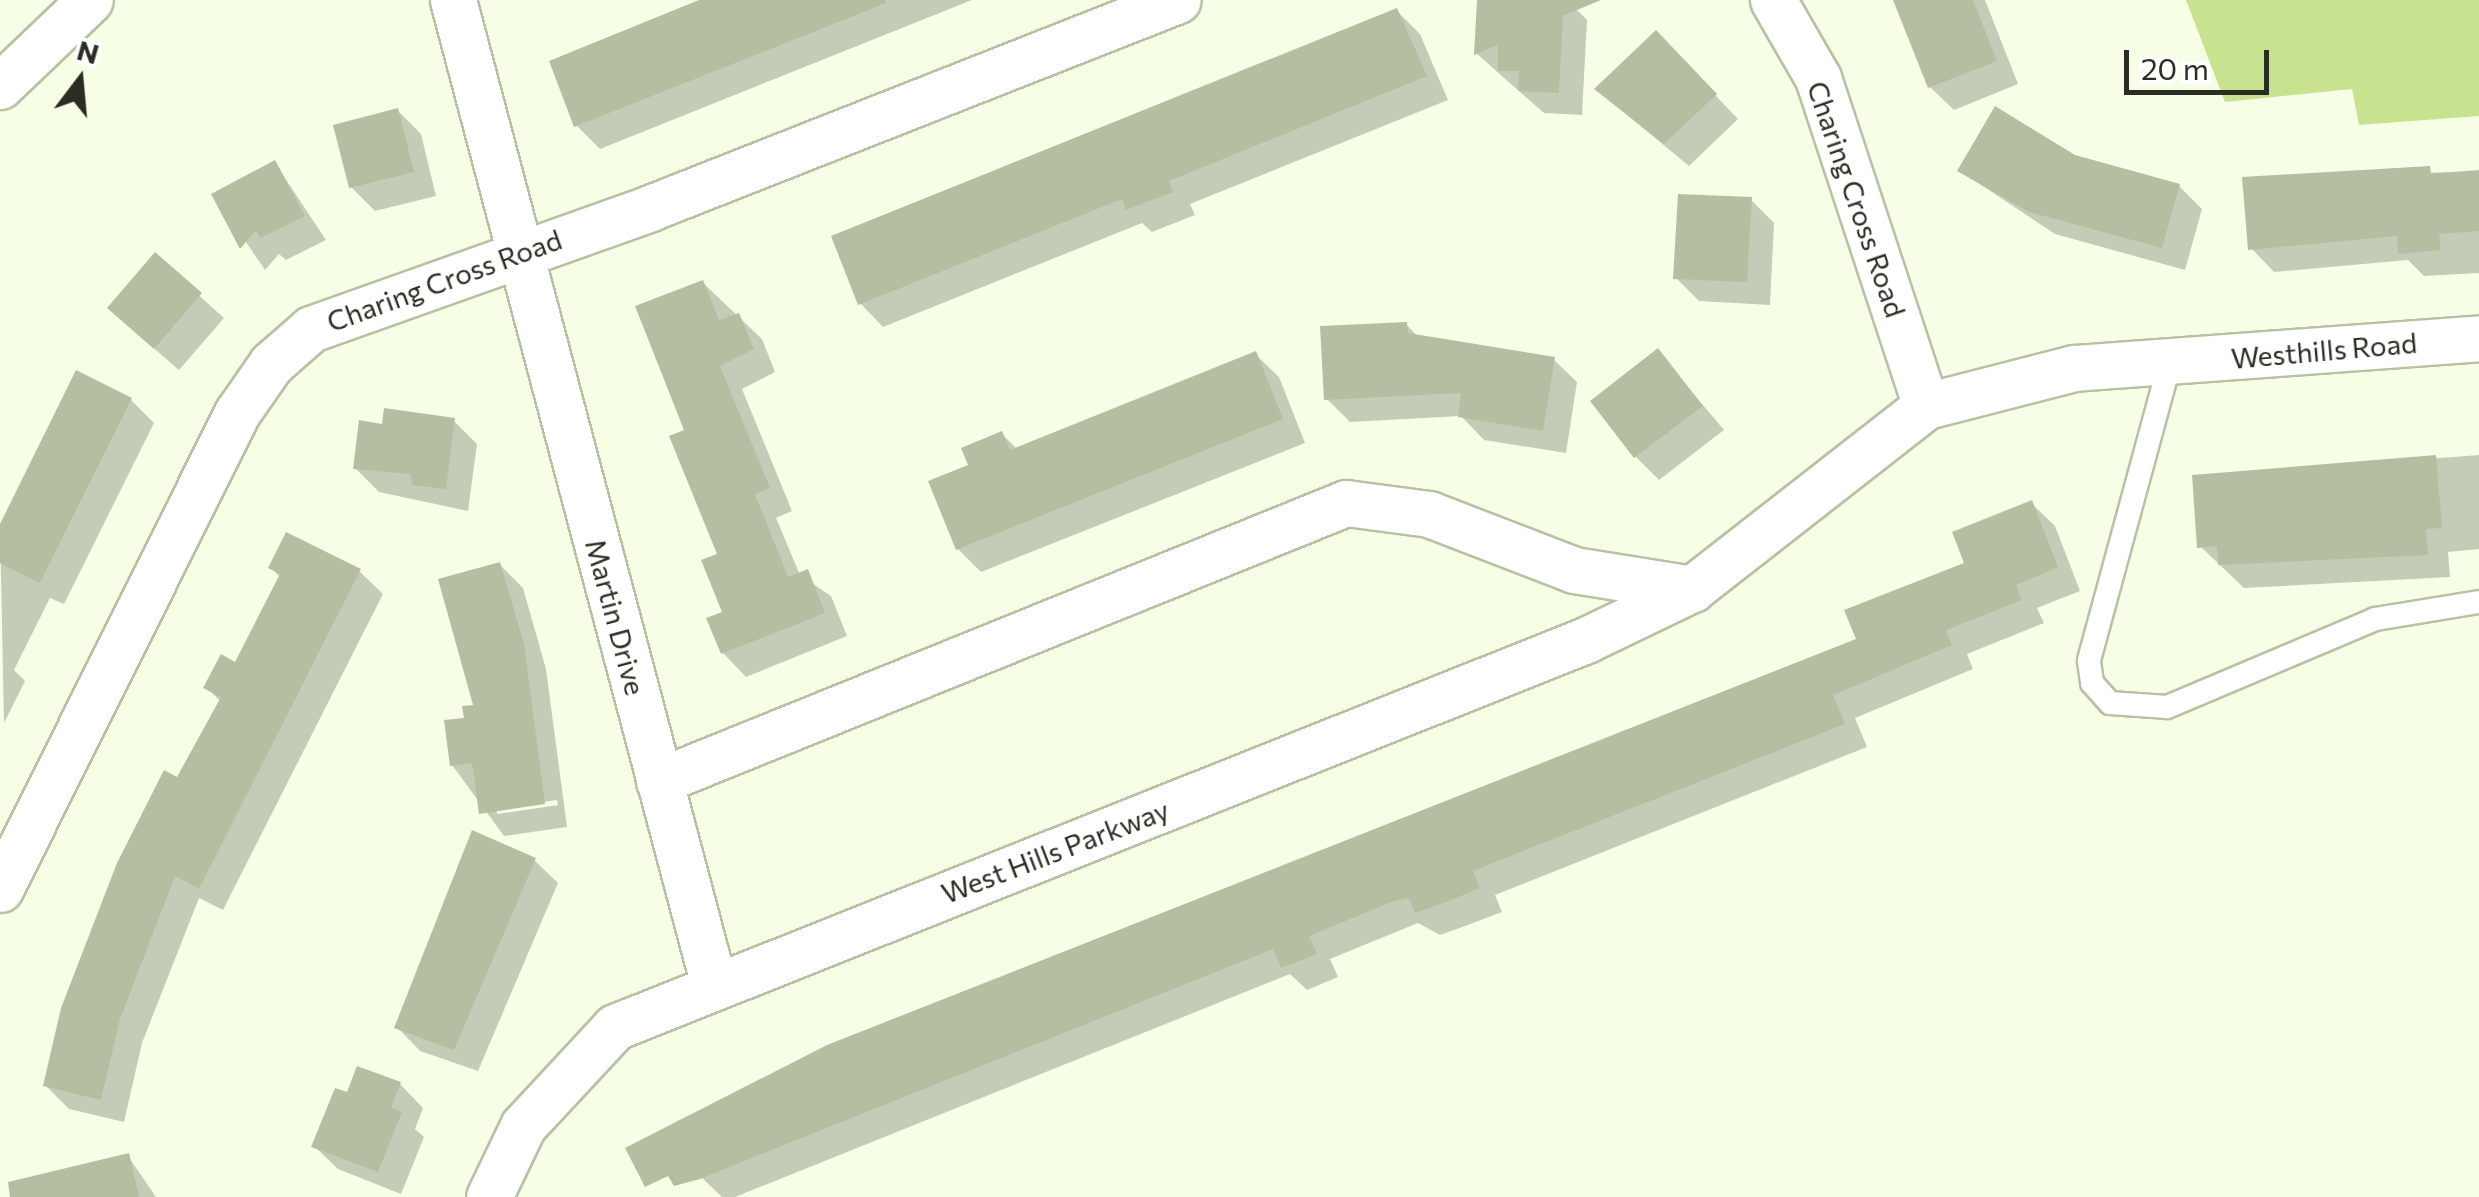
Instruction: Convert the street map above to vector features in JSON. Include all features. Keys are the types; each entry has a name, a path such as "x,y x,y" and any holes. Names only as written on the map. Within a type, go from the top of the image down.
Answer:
{"street":[{"path":"0,86 90,0"},
{"name":"Martin Drive","path":"453,0 713,982"},
{"name":"Charing Cross Road","path":"0,889 237,413 270,364 356,306 518,252 1178,0"},
{"name":"Charing Cross Road","path":"1774,0 1818,78 1926,406"},
{"name":"Westhills Road","path":"2170,362 2479,338"},
{"name":"West Hills Parkway","path":"489,1197 523,1126 564,1072 615,1027 713,982 1450,699 1692,589 1926,406 2074,368 2170,362"},
{"path":"659,780 1346,503 1428,514 1574,570 1692,589"}],"lane":[{"path":"2170,362 2089,661 2092,683 2110,702 2167,707 2376,619 2479,602"}],"green space":[{"path":"2186,0 2479,0 2479,116 2359,125 2352,89 2225,102"}],"building":[{"path":"699,0 886,3 574,127 549,61"},
{"path":"1477,0 1601,0 1563,16 1559,93 1518,91 1519,71 1498,71 1498,45 1474,55"},
{"path":"1893,0 1973,0 1997,61 1928,88"},
{"path":"1397,8 1427,76 1169,181 1173,192 1126,210 1122,199 858,305 831,236"},
{"path":"1656,30 1717,94 1664,144 1594,89"},
{"path":"1995,106 2075,155 2180,184 2162,248 2029,212 1957,171"},
{"path":"398,108 414,172 349,188 333,125"},
{"path":"275,160 305,216 260,238 256,230 240,249 211,194"},
{"path":"2430,166 2431,174 2479,170 2479,231 2439,234 2441,250 2398,254 2397,236 2248,250 2242,177"},
{"path":"1678,194 1752,197 1747,282 1673,279"},
{"path":"155,252 202,293 154,349 107,308"},
{"path":"703,280 719,320 739,313 754,349 720,366 770,488 755,494 788,577 808,569 825,613 721,654 706,618 722,612 701,560 717,554 669,436 684,430 635,306"},
{"path":"1407,322 1408,333 1555,357 1543,431 1458,417 1461,393 1324,400 1320,326"},
{"path":"1658,348 1703,406 1634,458 1590,401"},
{"path":"1256,351 1283,419 956,550 928,481 968,465 961,448 1002,431 1010,450"},
{"path":"76,370 132,398 40,583 0,563 0,524"},
{"path":"384,408 455,418 446,489 412,485 410,474 353,469 359,420 382,424"},
{"path":"2436,455 2442,528 2426,529 2428,555 2218,565 2217,546 2197,548 2192,475"},
{"path":"2032,500 2058,567 2016,585 2022,600 1946,630 1952,645 1833,695 1845,724 1473,871 1480,888 1441,904 1415,913 1409,898 1394,901 1309,936 1317,954 1281,968 1273,949 700,1179 674,1186 668,1176 645,1187 625,1148 827,1045 1856,639 1844,610 1964,563 1952,532"},
{"path":"286,532 361,569 199,889 175,876 120,1019 101,1100 43,1086 61,1008 117,863 164,770 177,777 221,697 203,688 221,654 235,662 280,574 268,568"},
{"path":"500,562 524,644 545,804 479,814 472,763 450,766 444,720 464,718 462,706 473,705 438,579"},
{"path":"472,830 536,858 454,1050 394,1028"},
{"path":"357,1066 401,1082 391,1108 402,1112 378,1172 311,1147 335,1088 347,1092"},
{"path":"129,1153 139,1197 10,1197 8,1182"}]}
